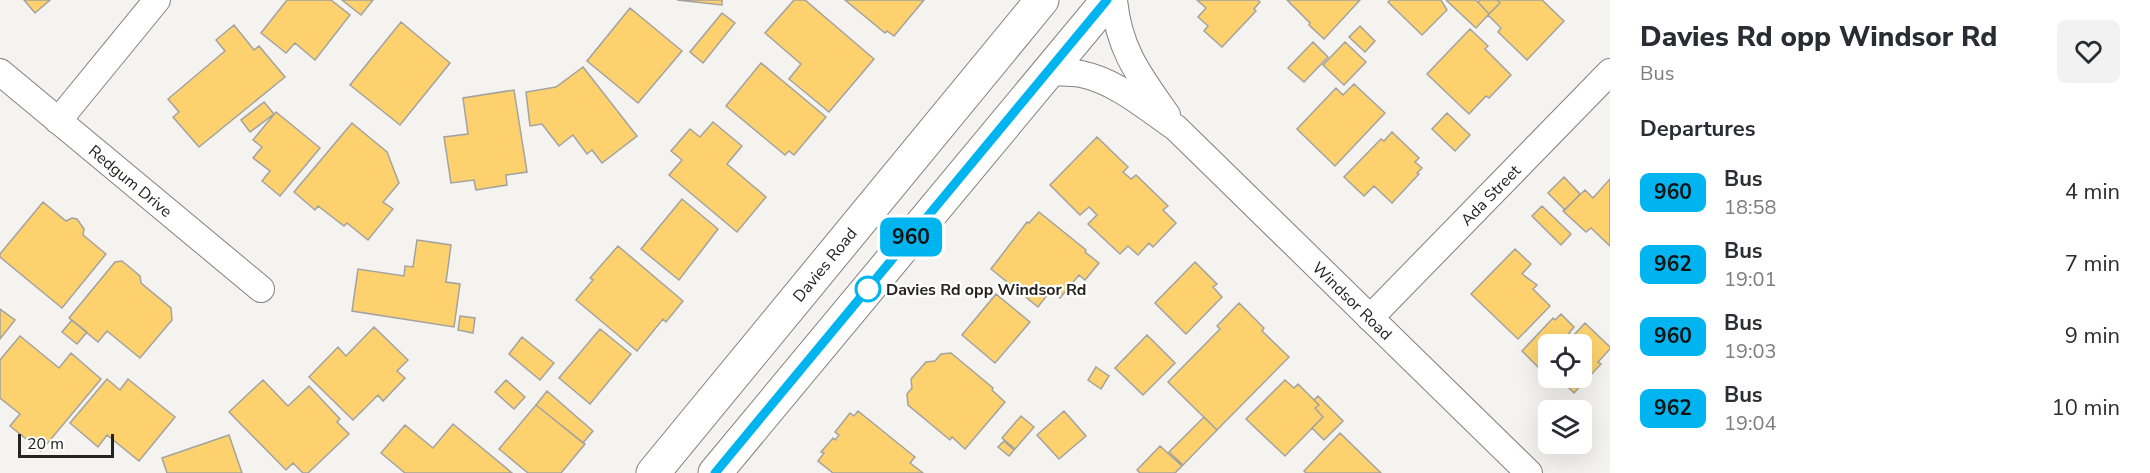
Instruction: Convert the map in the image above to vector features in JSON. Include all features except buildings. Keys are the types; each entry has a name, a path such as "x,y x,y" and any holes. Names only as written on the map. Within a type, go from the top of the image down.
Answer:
{"highway":[{"name":"Davies Road","path":"653,473 1042,0"},
{"path":"715,473 1107,0"}],"street":[{"path":"58,121 157,0"},
{"name":"Windsor Road","path":"1114,0 1116,23 1134,67 1176,128"},
{"name":"Redgum Drive","path":"0,72 261,289"},
{"name":"Windsor Road","path":"1048,72 1080,74 1097,78 1176,128 1529,473"},
{"name":"Ada Street","path":"1370,318 1610,72"}],"bus line":[{"name":"960","path":"715,473 1107,0"}],"place":[{"name":"Davies Rd opp Windsor Rd","path":"868,289"}]}
